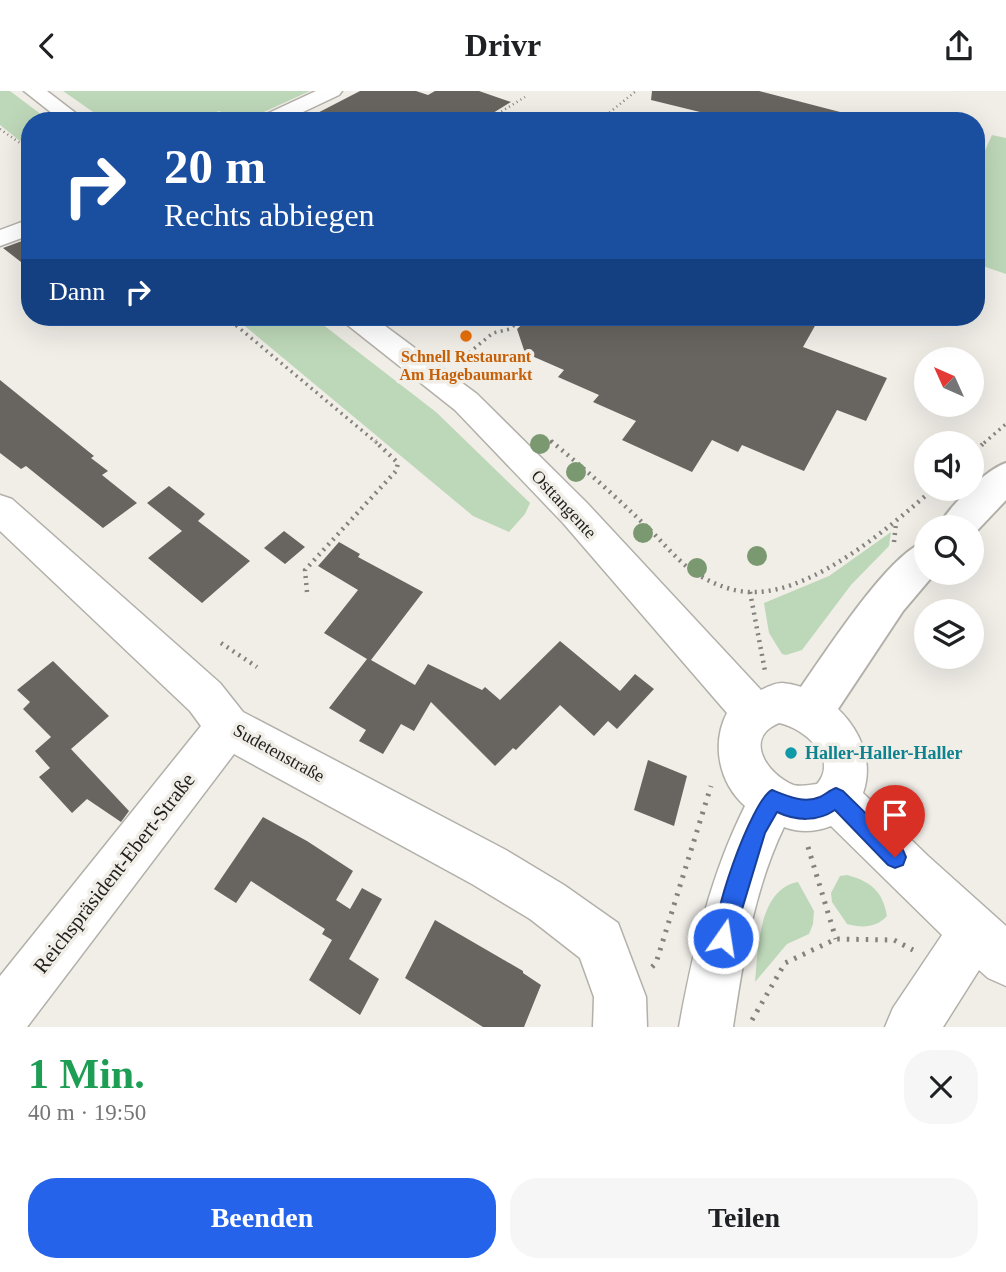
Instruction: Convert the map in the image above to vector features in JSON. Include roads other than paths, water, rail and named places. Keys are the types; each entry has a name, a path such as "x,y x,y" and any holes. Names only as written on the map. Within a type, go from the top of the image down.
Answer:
{"highway":[{"path":"969,515 1006,477"},
{"path":"810,712 889,599 914,571"}],"street":[{"path":"34,91 63,112"},
{"path":"286,112 332,91"},
{"path":"0,239 21,230"},
{"name":"Osttangente","path":"367,326 466,402 575,513 740,698"},
{"name":"Sudetenstraße","path":"0,509 205,697 228,727 489,867 547,902 600,941 620,997 620,1027"},
{"path":"706,1027 728,914 765,814 739,755 740,698 795,706 810,712 825,723 844,753 850,812"},
{"name":"Reichspräsident-Ebert-Straße","path":"0,1019 228,727"},
{"path":"765,814 789,807 807,810 824,806 850,812 977,953 912,1027"}],"place":[{"name":"Schnell Restaurant Am Hagebaumarkt","path":"466,336"},
{"name":"Haller-Haller-Haller","path":"791,753"}]}
